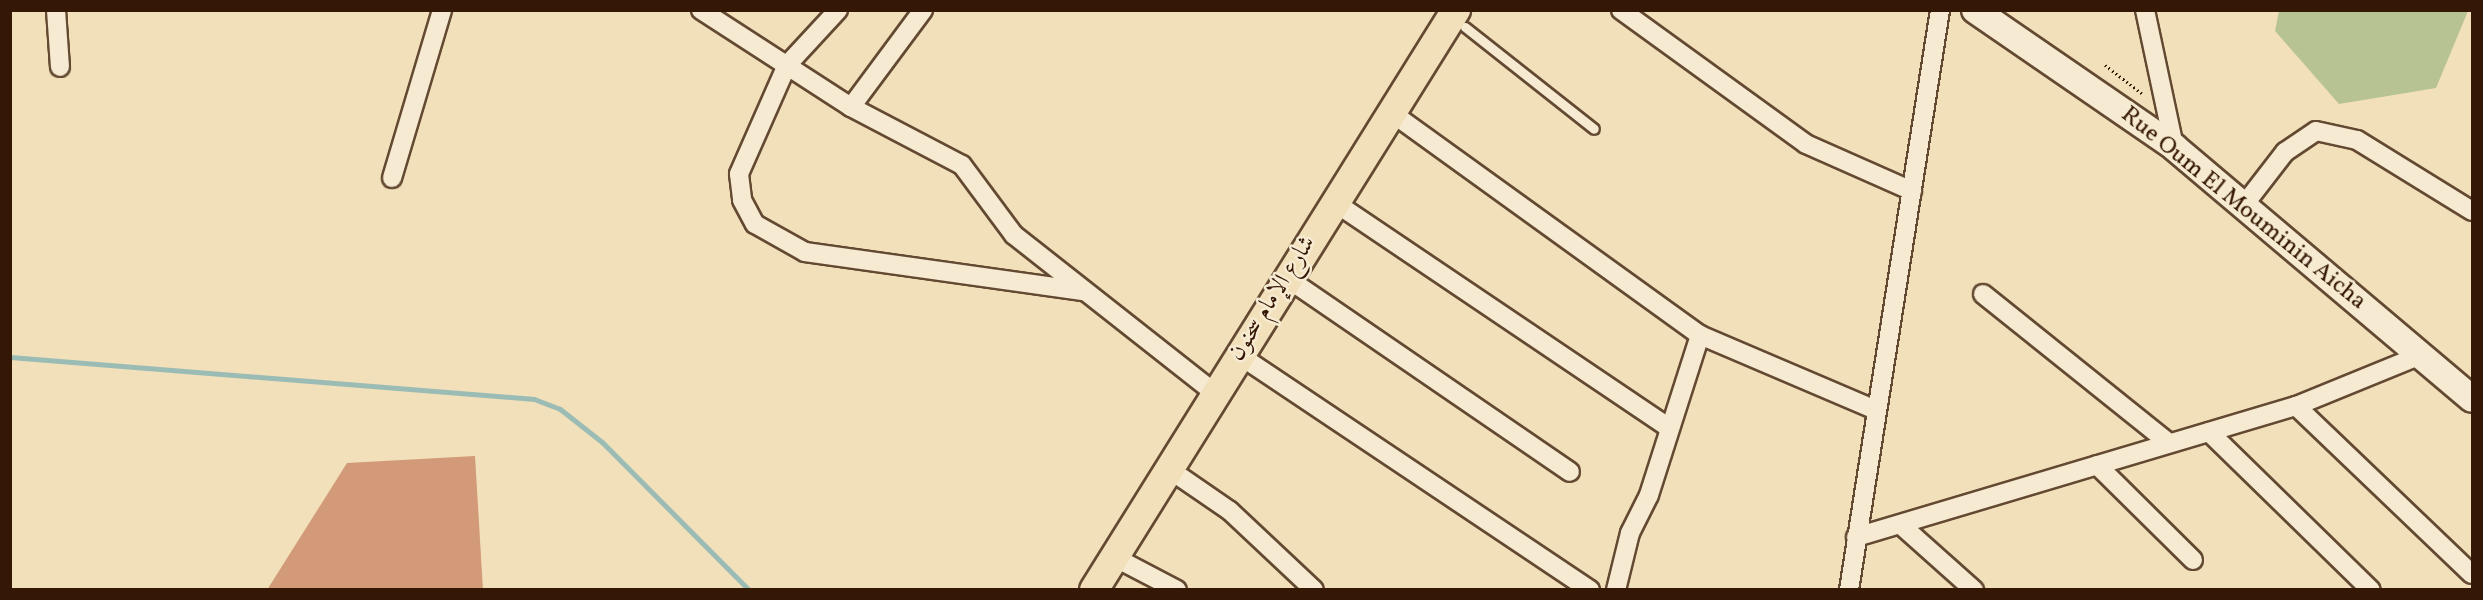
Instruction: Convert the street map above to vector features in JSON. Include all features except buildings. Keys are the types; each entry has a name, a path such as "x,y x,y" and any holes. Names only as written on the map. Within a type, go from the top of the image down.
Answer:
{"main road":[{"name":"شارع الإمام سحنون","path":"1094,590 1122,561 1182,478 1466,16"},
{"name":"شارع الإمام سحنون","path":"1114,590 1122,561 1215,393 1466,16"}],"street":[{"path":"56,10 60,67"},
{"path":"392,178 442,10"},
{"path":"701,10 851,107 962,165 999,221 1084,291 1215,393"},
{"path":"838,10 787,65 739,174 742,200 755,224 805,252 1084,291"},
{"path":"851,107 923,10"},
{"path":"1621,10 1806,144 1912,190"},
{"path":"1849,590 1940,10"},
{"name":"Rue Oum El Mouminin Aicha","path":"1975,10 2174,147 2472,399"},
{"path":"2145,10 2174,147"},
{"path":"1403,120 1700,335 1876,410"},
{"path":"2244,205 2285,152 2316,131 2357,140 2472,211"},
{"path":"1346,210 1669,428"},
{"path":"1300,287 1570,472"},
{"path":"1983,294 2169,443"},
{"path":"1616,590 1630,533 1649,495 1700,335"},
{"path":"1856,537 2296,406 2421,355"},
{"path":"1251,363 1590,590"},
{"path":"2296,406 2472,574"},
{"path":"2209,432 2371,590"},
{"path":"2097,465 2193,560"},
{"path":"1182,478 1230,511 1314,590"},
{"path":"1901,525 1974,590"},
{"path":"1122,561 1177,590"}],"lane":[{"path":"1466,16 1594,129"}],"path":[{"path":"2105,65 2166,112"}],"green space":[{"path":"2279,10 2468,11 2436,88 2339,104 2275,31"}],"waterway":[{"path":"10,357 534,399 560,409 602,442 749,590"}]}
